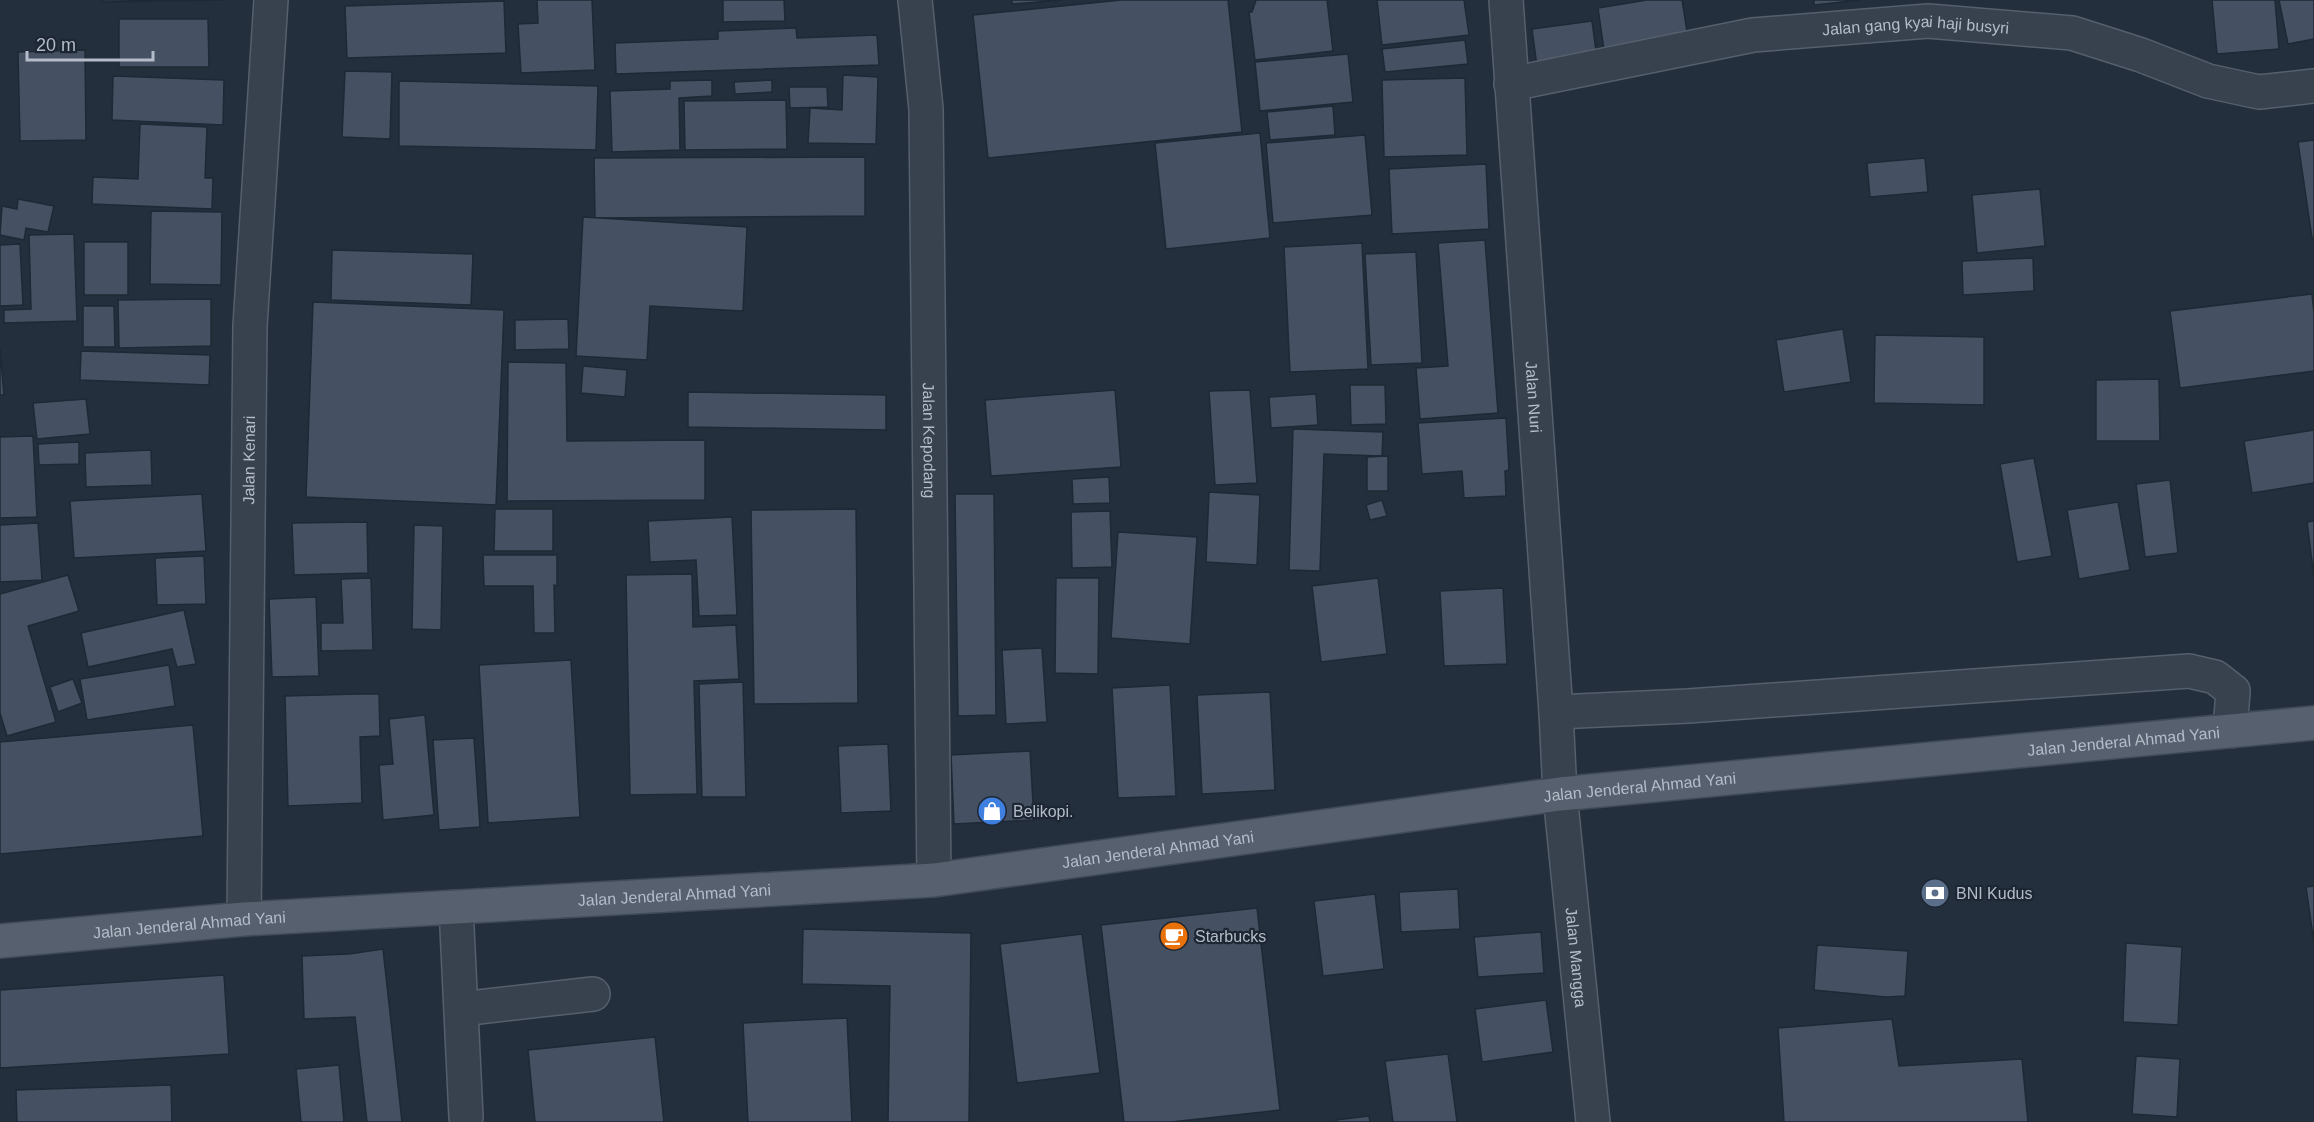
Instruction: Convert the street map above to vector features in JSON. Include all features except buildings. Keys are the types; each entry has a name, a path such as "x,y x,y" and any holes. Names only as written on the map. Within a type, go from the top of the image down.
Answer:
{"main road":[{"name":"Jalan Jenderal Ahmad Yani","path":"0,941 243,919 934,880 1560,794 2314,723"}],"street":[{"name":"Jalan Kenari","path":"243,919 250,326 271,0"},
{"name":"Jalan Kepodang","path":"915,0 926,110 934,880"},
{"name":"Jalan Nuri","path":"1506,0 1560,794"},
{"name":"Jalan gang kyai haji busyri","path":"1511,84 1753,35 1927,10 2072,33 2141,55 2208,81 2259,92 2314,86"},
{"path":"1556,712 1700,705 2189,671 2215,677 2233,691 2230,730"},
{"name":"Jalan Mangga","path":"1560,794 1593,1122"},
{"path":"456,907 466,1117"},
{"path":"461,1009 592,994"}],"place":[{"name":"Belikopi.","path":"992,811"},
{"name":"BNI Kudus","path":"1935,893"},
{"name":"Starbucks","path":"1174,936"}]}
